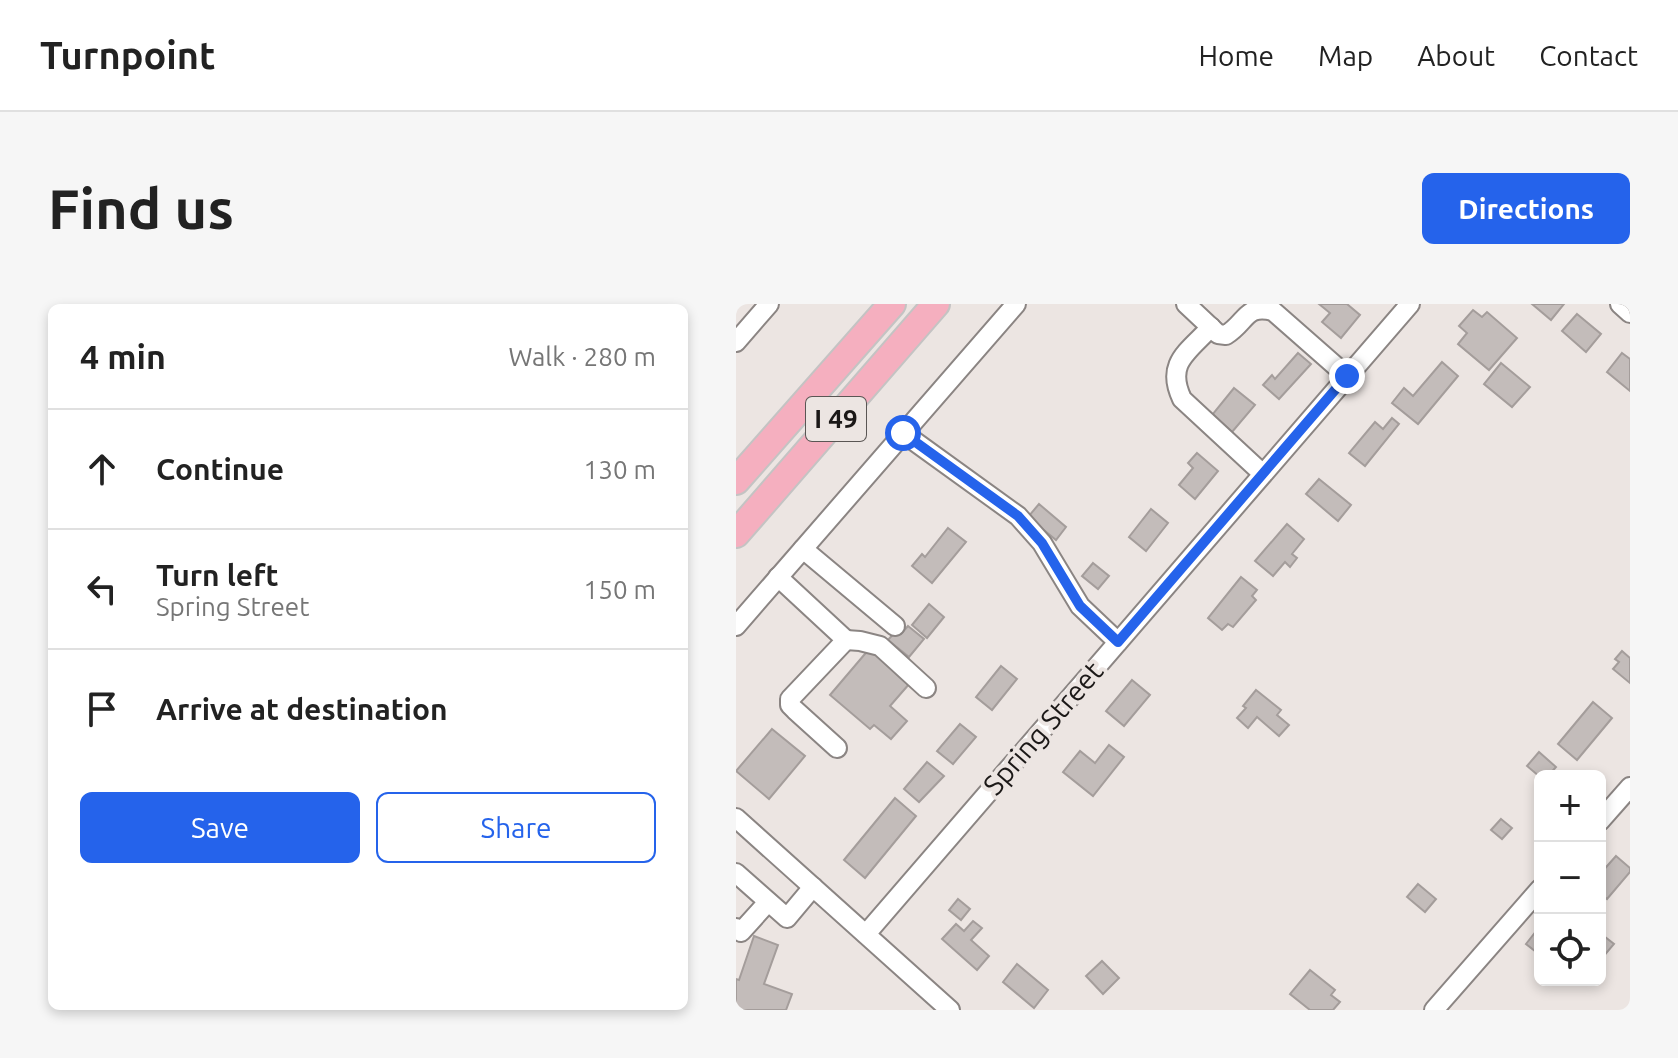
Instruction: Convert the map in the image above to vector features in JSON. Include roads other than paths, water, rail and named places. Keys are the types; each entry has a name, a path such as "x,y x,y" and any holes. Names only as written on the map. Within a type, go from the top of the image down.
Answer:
{"highway":[{"name":"I 49","path":"736,481 892,304"},
{"name":"I 49","path":"736,534 936,304"}],"street":[{"path":"736,342 769,304"},
{"path":"736,626 1016,304"},
{"path":"1186,304 1218,334 1226,335 1251,311 1261,308 1273,311 1347,376"},
{"name":"Spring Street","path":"866,934 1410,304"},
{"path":"1620,304 1630,313"},
{"path":"1211,327 1178,363 1176,387 1182,399 1263,474"},
{"path":"903,433 1018,516 1042,543 1080,606 1118,642"},
{"path":"803,549 895,626"},
{"path":"778,577 846,640 880,646 926,688"},
{"path":"837,748 790,705 790,699 846,640"},
{"path":"1606,814 1630,787"},
{"path":"736,818 950,1010"},
{"path":"736,873 787,918 813,887"},
{"path":"1434,1010 1534,896"},
{"path":"736,928 741,932 768,902"}]}
